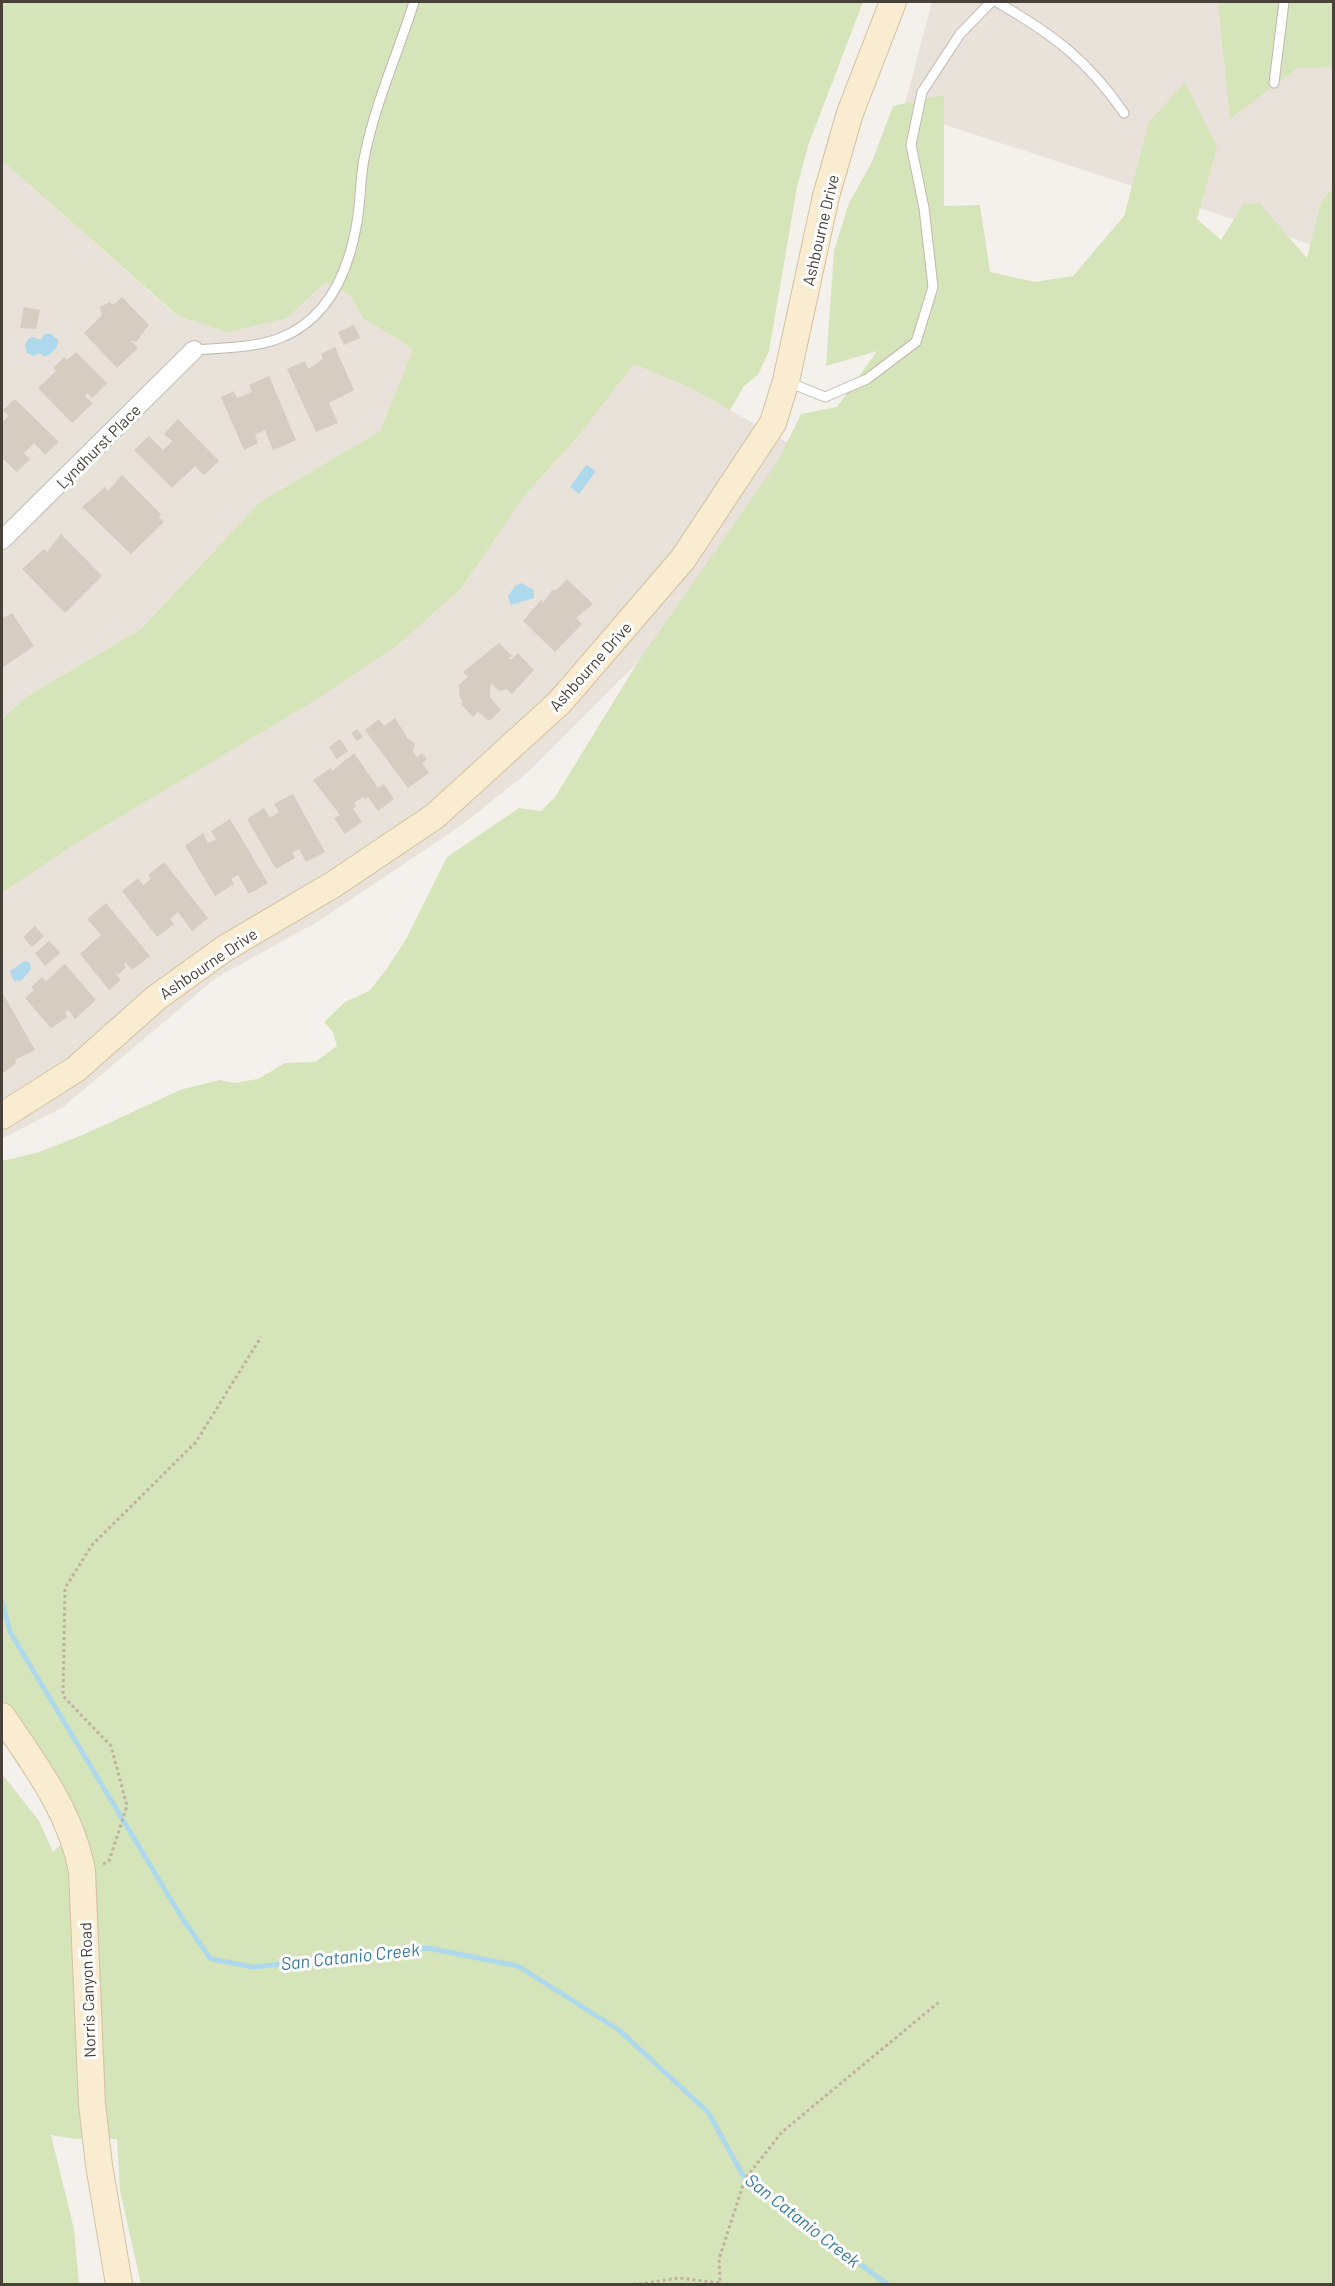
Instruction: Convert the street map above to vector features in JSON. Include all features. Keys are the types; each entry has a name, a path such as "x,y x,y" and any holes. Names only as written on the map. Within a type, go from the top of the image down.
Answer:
{"street":[{"name":"Ashbourne Drive","path":"2,1116 76,1070 156,998 224,949 334,884 435,816 560,702 684,559 773,423 786,381 826,196 850,113 893,2"},
{"name":"Lyndhurst Place","path":"2,540 194,350"},
{"name":"Norris Canyon Road","path":"2,1716 50,1788 77,1842 82,1871 92,2104 99,2165 119,2284"}],"lane":[{"path":"194,350 229,348 280,338 327,305 337,287 357,222 364,156 372,121 397,57 414,2"},
{"path":"786,381 825,397 867,379 916,342 933,287 924,208 911,145 922,92 960,34 991,2"},
{"path":"997,2 1044,30 1076,56 1098,76 1124,113"},
{"path":"1274,83 1284,2"}],"path":[{"path":"82,1871 109,1861 127,1806 111,1746 63,1696 65,1587 92,1545 196,1442 261,1337"},
{"path":"639,2284 679,2278 720,2283 719,2259 745,2179 782,2132 939,2002"}],"shaded area":[{"path":"932,2 1333,2 1333,252 903,111"},
{"path":"4,162 178,317 287,318 326,282 350,295 363,318 413,349 380,431 260,502 141,629 28,696 2,719 2,166"},
{"path":"634,364 695,390 797,448 638,662 527,773 463,824 319,921 216,978 63,1107 2,1139 2,893 75,844 316,700 398,645 460,590 525,495 580,434"}],"green space":[{"path":"2,2 863,2 808,146 797,187 769,351 758,375 744,386 730,410 695,390 634,364 580,434 525,495 460,590 398,645 316,700 75,844 2,893 2,719 28,696 141,629 260,502 380,431 413,349 363,318 350,295 326,282 287,318 228,332 178,316 5,163 2,166"},
{"path":"1218,2 1333,2 1333,67 1298,68 1230,119"},
{"path":"1185,82 1217,147 1197,219 1221,240 1244,203 1260,204 1307,258 1321,202 1333,188 1333,2284 141,2284 120,2191 117,2139 76,2139 51,2135 74,2229 79,2284 2,2284 2,1774 39,1821 53,1852 81,1825 62,1784 2,1699 2,1161 39,1152 85,1134 180,1090 219,1080 235,1083 258,1079 285,1063 315,1062 337,1046 333,1032 324,1022 345,1002 369,991 386,970 406,939 447,857 519,808 541,811 555,797 638,662 778,461 801,414 837,407 877,351 826,366 834,251 849,203 872,162 893,106 944,95 944,206 980,205 990,272 1035,282 1073,276 1124,216 1149,122"}],"water":[{"path":"45,334 51,334 58,340 54,351 44,356 39,353 34,356 27,353 25,345 28,339 33,337 41,340"},
{"path":"586,465 596,471 579,494 570,487"},
{"path":"521,583 534,590 534,598 511,605 508,596 515,586"},
{"path":"25,961 30,963 31,969 22,980 14,981 10,971"}],"building":[{"path":"122,297 149,325 136,342 130,340 138,348 117,368 84,333 102,315 100,307 110,302 113,305"},
{"path":"24,307 40,310 36,329 20,328"},
{"path":"354,325 360,338 344,345 338,332"},
{"path":"335,347 354,390 329,403 338,423 316,432 287,369 305,361 308,369 323,359 321,354"},
{"path":"76,352 107,383 92,398 87,393 85,396 93,403 72,423 38,388 56,371 53,368 64,357 67,360"},
{"path":"269,376 296,440 273,450 265,430 255,435 258,443 244,450 221,397 234,391 237,398 252,392 249,385"},
{"path":"15,399 59,442 45,455 34,443 24,453 30,459 17,472 2,458 2,422 9,416 3,410"},
{"path":"178,419 219,461 204,475 195,466 172,488 134,450 149,436 163,450 172,441 164,434"},
{"path":"122,475 161,514 159,517 164,522 131,554 82,507 105,487 108,491"},
{"path":"61,534 102,576 65,613 22,569 44,549 47,552"},
{"path":"567,579 593,604 576,618 582,624 555,652 523,621 541,600 543,603 552,590 556,590"},
{"path":"12,613 34,646 2,668 2,615 4,618"},
{"path":"499,643 512,656 509,658 511,660 518,653 534,670 512,694 507,689 499,691 492,684 490,686 490,697 501,710 489,721 478,712 473,717 461,704 463,702 460,698 459,685 468,677 463,672"},
{"path":"395,718 408,739 415,743 413,752 417,757 422,753 427,759 422,763 429,773 408,788 365,730 379,719 384,726"},
{"path":"357,729 363,737 357,741 351,733"},
{"path":"340,739 348,751 337,759 329,747"},
{"path":"354,753 378,788 384,784 394,799 378,811 368,797 365,800 363,797 354,803 356,806 353,809 362,822 345,834 334,818 340,815 313,780 331,768 332,771"},
{"path":"293,794 325,852 306,862 299,849 292,853 295,858 276,869 247,819 264,808 270,818 279,812 274,804"},
{"path":"230,819 268,883 249,894 238,875 231,879 234,884 215,896 185,846 203,833 208,843 216,839 211,831"},
{"path":"164,862 208,918 192,931 178,912 170,919 174,924 157,937 122,891 138,878 143,885 151,879 148,875"},
{"path":"106,903 150,956 132,970 126,963 124,964 126,967 119,974 115,973 121,980 109,990 80,954 101,935 87,919"},
{"path":"35,926 44,936 32,947 23,937"},
{"path":"49,941 60,953 45,966 35,953"},
{"path":"65,964 96,1000 75,1019 68,1010 65,1013 68,1017 51,1028 25,998 34,990 31,987 42,977 46,981"},
{"path":"2,992 35,1050 15,1060 16,1063 2,1074"}],"waterway":[{"name":"San Catanio Creek","path":"2,1601 10,1632 182,1918 211,1959 253,1967 428,1948 518,1966 619,2030 708,2112 745,2179 887,2284"}]}
